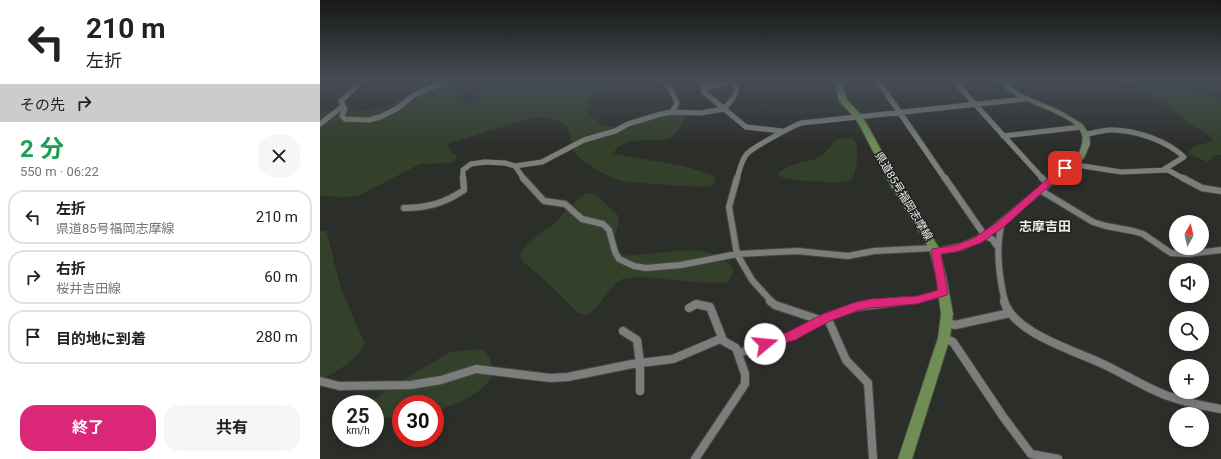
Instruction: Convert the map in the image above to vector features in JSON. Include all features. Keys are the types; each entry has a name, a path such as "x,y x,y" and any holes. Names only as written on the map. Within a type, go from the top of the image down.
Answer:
{"main road":[{"name":"県道85号福岡志摩線","path":"844,102 858,117 897,188 935,250 943,293 947,323 944,338 905,459"},
{"path":"935,250 956,248 978,241 1002,223 1085,150 1087,145 1086,134 1080,127 1063,115 1034,102"}],"street":[{"path":"341,102 345,109 342,116 345,119 362,120 373,119 390,113 404,102"},
{"path":"672,112 677,102"},
{"path":"716,102 746,127 783,131"},
{"path":"404,208 423,208 440,203 455,196 464,190 463,170 471,164 505,162 515,166 542,162 584,140 620,130 628,124 672,112 700,113 724,109 730,102"},
{"path":"893,102 985,236 992,239 997,246"},
{"path":"974,102 1003,136 1043,187 1099,224 1119,230 1142,233 1171,253 1193,256 1202,251 1221,250"},
{"path":"873,459 868,382 864,376 846,360 831,323 770,301 752,280 737,254 729,207 742,161 751,149 783,131 801,123 998,102"},
{"path":"320,124 344,106"},
{"path":"1003,136 1080,127"},
{"path":"1086,134 1111,130 1136,134 1157,141 1177,151 1184,157 1182,160 1163,170"},
{"path":"1070,164 1121,172 1163,170 1173,172 1202,188 1221,191"},
{"path":"515,166 521,178 533,186 544,200 565,204 582,219 606,226 609,230 614,252 624,263 646,268 666,267 737,254 797,251 848,256 874,251 935,250"},
{"path":"1002,223 997,246 1003,293 1010,313 1026,326 1041,335 1150,389 1188,403 1221,409"},
{"path":"739,352 791,336 823,319 856,307 870,304 917,300 943,293"},
{"path":"690,308 696,304 710,307 723,340"},
{"path":"947,323 955,325 1010,313"},
{"path":"622,331 626,335 635,337 637,340 640,363 640,391"},
{"path":"944,338 953,342 1030,457 1058,459"},
{"path":"320,381 339,386 411,385 440,380 476,369 550,378 568,377 640,363 673,359 716,340 723,340 736,348 739,352 745,374 745,384 695,459"}],"green space":[{"path":"396,102 589,102 588,114 602,125 612,127 621,126 663,114 686,113 687,115 673,136 667,139 642,140 625,143 618,147 613,154 684,166 713,175 715,182 709,187 648,184 618,180 584,162 576,154 573,149 568,129 560,122 542,118 531,118 450,143 448,146 451,152 458,156 452,163 420,164 358,196 320,196 320,111 359,111 381,108"},
{"path":"1221,102 1221,155 1216,155 1208,162 1191,155 1188,152 1195,146 1213,141 1208,134 1188,123 1183,117 1164,103"},
{"path":"844,138 854,139 857,148 856,165 852,180 844,182 810,181 790,179 778,175 780,171 789,166 819,157 833,143"},
{"path":"587,193 595,194 617,214 619,222 614,239 621,255 683,250 708,252 719,256 733,268 731,276 726,283 692,282 643,277 622,279 615,284 592,312 586,315 578,313 547,282 522,261 520,253 539,234 555,223 569,207"},
{"path":"320,231 325,231 327,233 341,289 365,344 351,361 320,381"},
{"path":"483,349 490,358 494,373 489,381 476,393 460,402 444,408 444,395 392,395 392,418 384,418 384,395 380,395 450,352"}],"waterway":[{"path":"896,102 901,111"},
{"path":"904,114 947,177"}],"district":[{"name":"志摩吉田","path":"1045,226"}],"route":[{"path":"765,344 791,336 826,317 856,307 870,304 917,300 932,297 937,293 943,293 936,251 956,248 978,241 1002,223 1065,168"}]}
